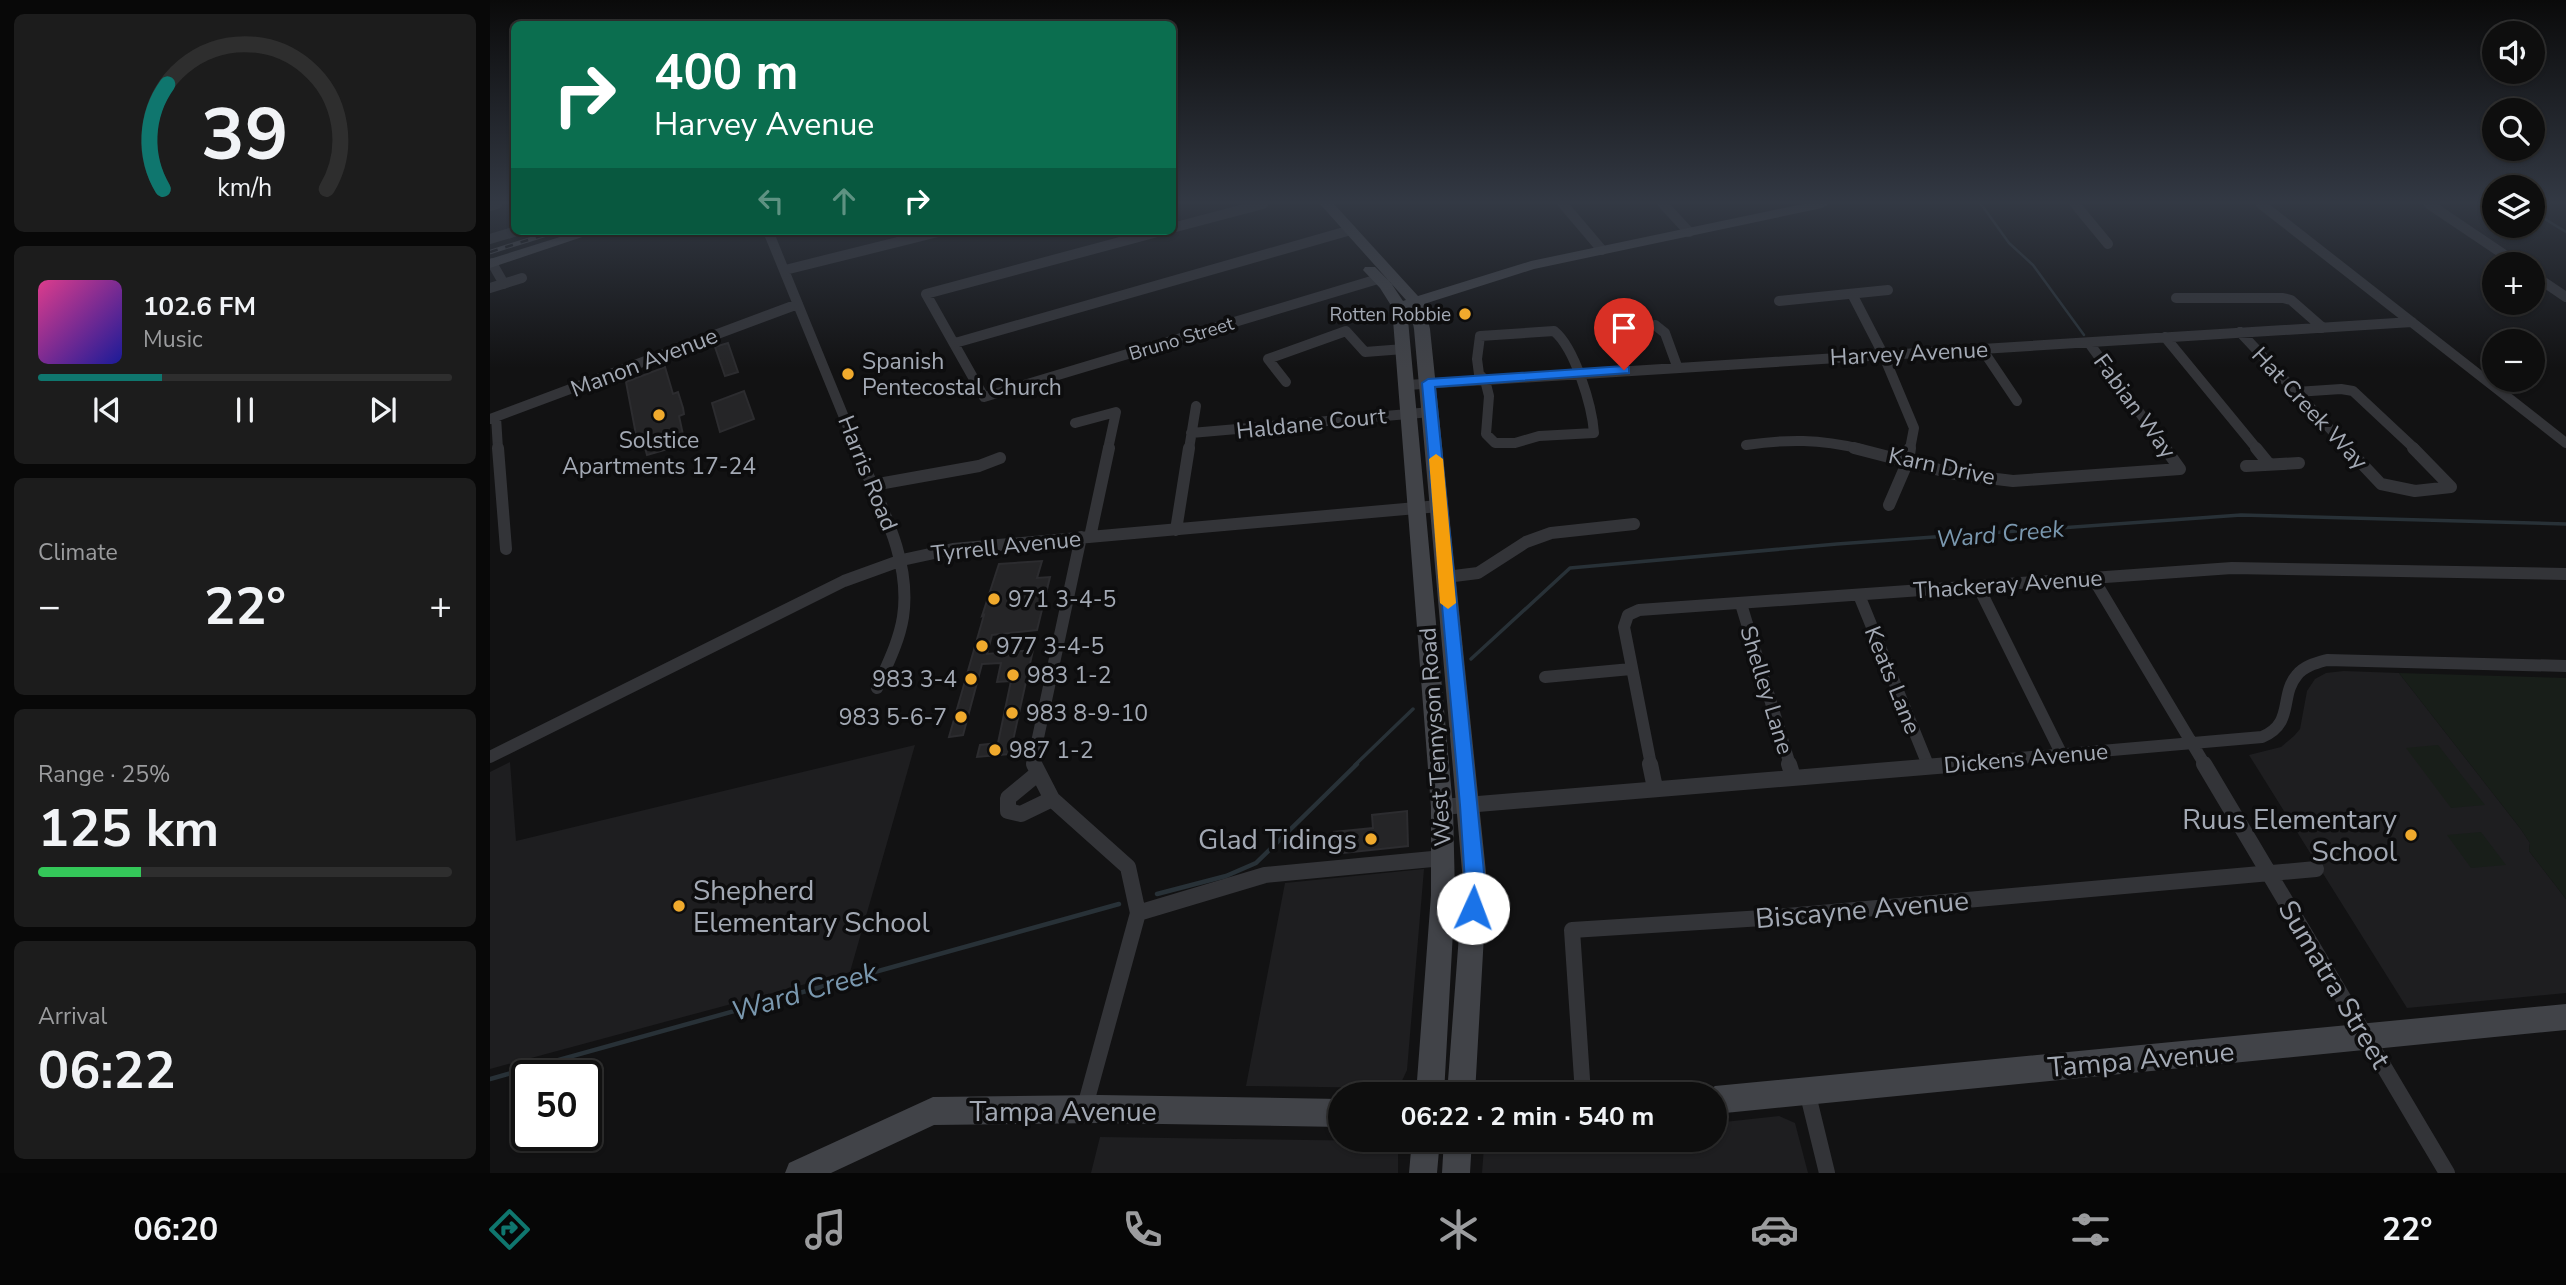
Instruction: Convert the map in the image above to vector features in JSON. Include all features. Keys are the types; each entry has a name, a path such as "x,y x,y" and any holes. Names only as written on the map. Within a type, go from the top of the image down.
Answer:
{"main road":[{"name":"West Tennyson Road","path":"1364,259 1399,307 1442,807 1443,895 1431,1082"},
{"name":"West Tennyson Road","path":"1374,259 1399,281 1416,303 1428,383 1475,882 1462,1082"},
{"path":"1399,307 1500,274 1565,259"},
{"name":"Tampa Avenue","path":"1727,1099 2566,1017"},
{"name":"Tampa Avenue","path":"799,1173 933,1111 1328,1113"},
{"path":"1423,1173 1425,1152"},
{"path":"1457,1173 1458,1152"}],"street":[{"name":"Harris Road","path":"780,259 902,560"},
{"path":"785,270 830,259"},
{"path":"1058,259 926,294 954,343 1251,259"},
{"path":"2331,259 2566,443"},
{"path":"491,264 504,284"},
{"path":"490,288 522,278"},
{"name":"Bruno Street","path":"954,343 984,397 1378,279"},
{"path":"2545,283 2566,297"},
{"path":"1779,300 1888,290"},
{"path":"1852,294 1883,354 1914,428 1908,461 1889,505"},
{"path":"2176,298 2283,298 2291,300 2323,328"},
{"name":"Manon Avenue","path":"493,418 798,304"},
{"name":"Harvey Avenue","path":"1407,384 2412,322"},
{"path":"1655,325 1665,333 1676,366"},
{"path":"1286,382 1268,359 1346,331 1365,352 1404,349"},
{"path":"1554,331 1559,333 1570,353 1593,421 1594,433 1538,436 1515,443 1494,443 1486,434 1489,396 1485,380 1479,374 1477,359 1480,336 1554,331"},
{"name":"Hat Creek Way","path":"2240,332 2381,484 2394,489 2435,491 2451,486 2353,391 2341,389 2296,392"},
{"path":"2165,337 2269,464"},
{"name":"Fabian Way","path":"2089,343 2180,469"},
{"path":"1982,349 2017,401"},
{"path":"1176,530 1196,407"},
{"path":"1075,423 1116,412 1033,761 1037,774 1052,799 1128,867 1138,913 1084,1110"},
{"name":"Haldane Court","path":"1191,433 1431,412"},
{"path":"493,418 506,549"},
{"name":"Karn Drive","path":"1746,445 1790,439 1832,442 1955,474 2013,481 2180,469"},
{"path":"873,485 979,466 1000,457"},
{"path":"2246,466 2299,463"},
{"name":"Tyrrell Avenue","path":"490,757 844,581 902,560 953,549 1439,506"},
{"path":"1446,577 1478,573 1527,541 1551,533 1634,524"},
{"path":"877,688 895,646 903,616 902,560"},
{"name":"Thackeray Avenue","path":"1655,788 1624,627 1628,615 1639,610 2271,566 2566,574"},
{"name":"Sumatra Street","path":"2093,578 2447,1173"},
{"path":"1978,586 2062,755"},
{"name":"Keats Lane","path":"1859,594 1928,766"},
{"name":"Shelley Lane","path":"1741,604 1793,777"},
{"name":"Dickens Avenue","path":"1442,807 2246,740 2266,735 2279,725 2285,714 2290,682 2298,670 2309,663 2327,660 2566,666"},
{"path":"1545,677 1631,669"},
{"path":"1037,774 1008,798 1008,811 1021,814 1052,799"},
{"path":"1138,913 1265,876 1443,858"},
{"name":"Biscayne Avenue","path":"1582,1082 1572,930 1763,918 2316,869"},
{"path":"1807,1091 1827,1173"}],"shaded area":[{"name":"Ruus Elementary School","path":"2326,673 2399,673 2520,828 2530,843 2529,851 2566,899 2566,993 2407,1008 2249,755 2281,747 2294,736 2300,729 2307,691 2315,679"},
{"path":"2399,673 2566,678 2566,899 2529,851 2530,843 2520,828"},
{"name":"Shepherd Elementary School","path":"915,745 850,972 523,1060 511,1060 511,1063 490,1069 490,772 510,762 516,841"},
{"path":"2438,745 2485,805 2451,808 2406,748"},
{"path":"2481,832 2506,865 2471,868 2447,835"},
{"path":"1424,869 1407,1070 1401,1082 1328,1082 1328,1087 1246,1086 1285,883"},
{"path":"1779,1116 1795,1123 1808,1173 1482,1173 1484,1152 1727,1152 1727,1122"},
{"path":"1100,1137 1328,1140 1328,1152 1398,1152 1398,1173 1091,1173"}],"building":[{"path":"728,343 738,372 725,376 715,347"},
{"path":"665,367 673,394 678,392 683,408 684,414 679,416 685,444 647,455 644,444 638,445 626,382"},
{"path":"744,391 754,419 720,432 712,403"},
{"path":"1042,561 1037,578 1050,577 1037,630 992,635 987,654 1033,650 1010,754 977,757 980,745 998,743 1011,681 997,682 1001,663 982,664 963,735 949,737 999,564"},
{"name":"Glad Tidings","path":"1407,811 1408,846 1334,854 1334,832 1373,828 1372,815"}],"waterway":[{"path":"2026,259 2084,335"},
{"name":"Ward Creek","path":"1471,659 1570,568 1837,544 2241,515 2566,524"},
{"name":"Ward Creek","path":"1355,765 1413,709"},
{"name":"Ward Creek","path":"1157,894 1226,876 1256,863 1357,764"},
{"name":"Ward Creek","path":"490,1079 1119,904"}],"slow traffic":[{"path":"1436,459 1448,603"}],"place":[{"name":"Rotten Robbie","path":"1465,314"},
{"name":"Spanish Pentecostal Church","path":"848,374"},
{"name":"Solstice Apartments 17-24","path":"659,415"},
{"name":"971 3-4-5","path":"994,599"},
{"name":"977 3-4-5","path":"982,646"},
{"name":"983 1-2","path":"1013,675"},
{"name":"983 3-4","path":"971,679"},
{"name":"983 8-9-10","path":"1012,713"},
{"name":"983 5-6-7","path":"961,717"},
{"name":"987 1-2","path":"995,750"},
{"name":"Ruus Elementary School","path":"2411,835"},
{"name":"Glad Tidings","path":"1371,839"},
{"name":"Shepherd Elementary School","path":"679,906"}],"route":[{"path":"1473,908 1475,882 1469,805 1428,383 1624,370"}]}
